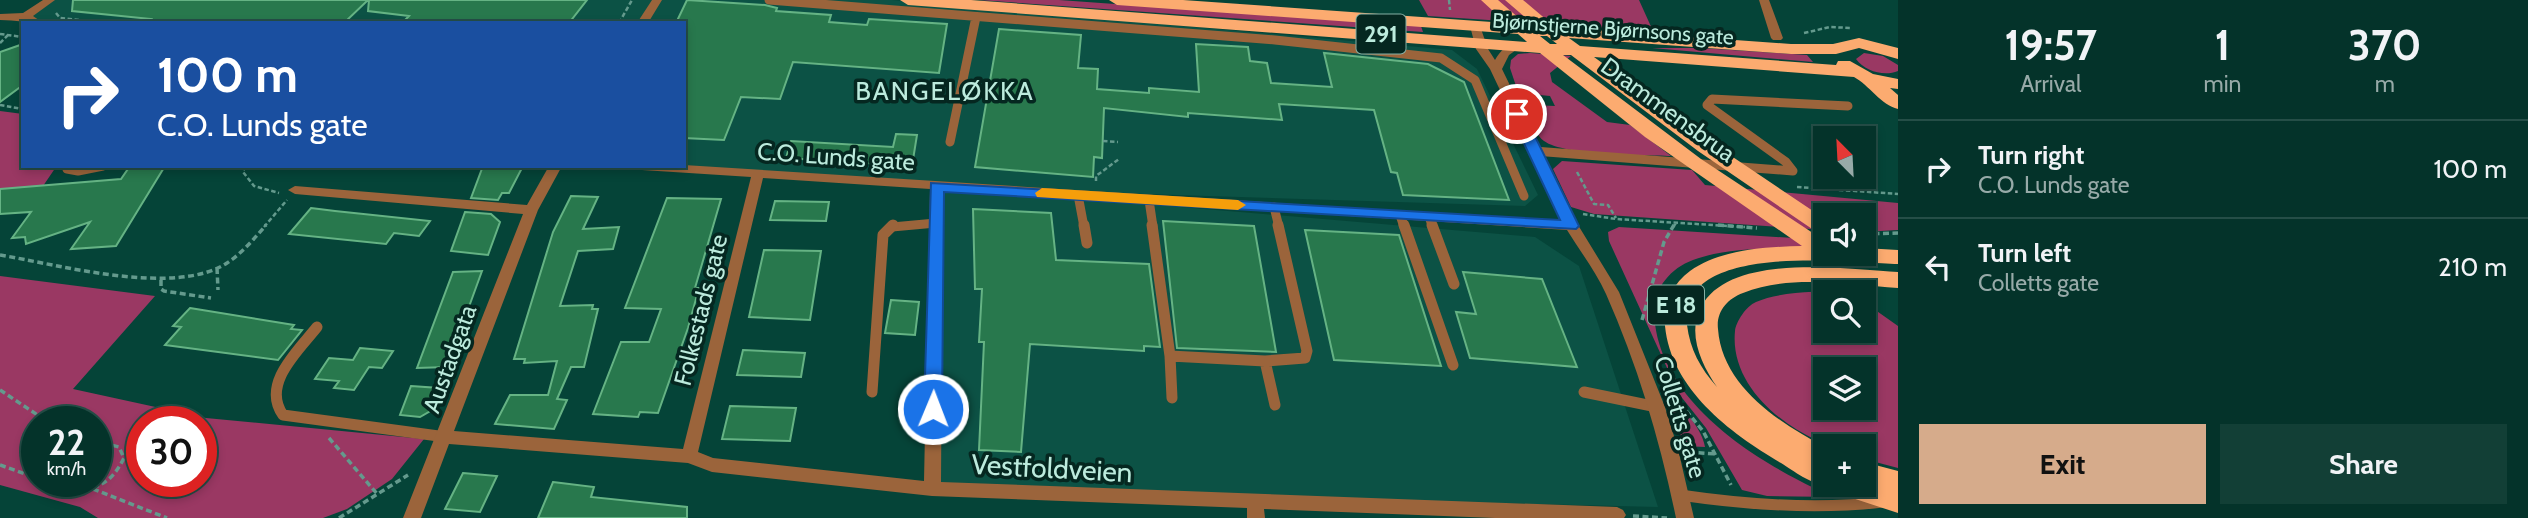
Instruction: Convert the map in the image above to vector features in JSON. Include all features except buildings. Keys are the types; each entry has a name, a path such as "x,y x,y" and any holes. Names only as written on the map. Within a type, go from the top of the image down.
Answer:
{"highway":[{"name":"Bjørnstjerne Bjørnsons gate","path":"908,0 1477,34 1836,49"},
{"name":"Bjørnstjerne Bjørnsons gate","path":"1116,0 1477,34 1517,45 1861,75"},
{"name":"Drammensbrua","path":"1489,0 1633,119 1813,243"},
{"name":"Drammensbrua","path":"1514,0 1580,56 1665,121 1813,220"},
{"name":"291","path":"1836,49 1842,45 1864,44 1898,54"},
{"path":"1836,49 1840,62 1898,104"},
{"name":"291","path":"1861,75 1898,84"},
{"name":"E 18","path":"1813,469 1782,453 1745,426 1699,383 1677,343 1675,308 1688,283 1713,267 1731,261 1785,255 1898,257"},
{"path":"1876,259 1898,273"},
{"path":"1849,266 1898,297"},
{"name":"E 18","path":"1813,451 1773,428 1739,397 1724,379 1708,348 1706,320 1711,308 1730,290 1756,281 1827,277 1898,280"},
{"path":"1876,481 1896,495"},
{"path":"1876,491 1896,495"}],"street":[{"path":"0,17 26,16 50,0"},
{"path":"643,21 657,0"},
{"path":"1764,0 1777,38"},
{"path":"26,16 35,21"},
{"name":"Colletts gate","path":"1477,34 1534,150 1612,292 1657,407 1685,518"},
{"path":"1496,69 1505,53 1517,45"},
{"name":"Austadgata","path":"446,437 531,210 555,168"},
{"name":"C.O. Lunds gate","path":"671,168 1429,217 1572,219"},
{"name":"Folkestads gate","path":"689,456 758,174"},
{"path":"932,489 937,187"},
{"path":"289,192 531,210"},
{"path":"412,518 446,437"},
{"name":"Vestfoldveien","path":"446,437 689,456 712,465 932,489 1256,511 1617,515"}],"lane":[{"path":"769,0 1275,40 1441,58 1475,80 1524,196"},
{"path":"950,142 976,17"},
{"path":"1534,150 1793,171 1786,162 1707,105 1712,99 1848,106"},
{"path":"67,168 78,171 93,168"},
{"path":"1078,195 1087,243"},
{"path":"1149,200 1170,356 1172,398"},
{"path":"1170,356 1265,361 1305,358 1307,351 1274,207"},
{"path":"1400,215 1453,365"},
{"path":"1429,217 1454,284"},
{"path":"872,392 883,235 894,225 936,223"},
{"name":"Austadgata","path":"317,327 276,383 273,398 276,409 283,415 446,437"},
{"path":"1265,361 1275,405"},
{"path":"1584,393 1657,407"},
{"path":"1680,495 1740,504 1842,506 1896,495"}],"path":[{"path":"620,21 632,0"},
{"path":"1449,0 1450,12"},
{"path":"55,16 91,21"},
{"path":"0,34 21,37"},
{"path":"0,43 8,35"},
{"path":"0,105 21,108"},
{"path":"1103,141 1118,142"},
{"path":"1096,187 1096,176 1119,159"},
{"path":"0,255 162,280 187,278 217,268 252,242 289,192 254,187 243,172 244,168"},
{"path":"1577,172 1594,204 1608,205 1616,219"},
{"path":"1789,187 1898,194"},
{"path":"1749,216 1752,227"},
{"path":"1572,219 1764,228"},
{"path":"1642,322 1664,242 1676,223"},
{"path":"1876,234 1898,233"},
{"path":"217,268 218,289"},
{"path":"162,280 161,289 164,291 211,298"},
{"path":"0,390 24,406"},
{"path":"1674,396 1698,422 1740,504"},
{"path":"314,421 378,495"},
{"path":"112,445 118,447 124,458 112,477"},
{"path":"1689,452 1716,454"},
{"path":"0,464 21,472"},
{"path":"339,518 349,517 414,470"},
{"path":"112,496 167,518"},
{"path":"1617,515 1668,518"}],"shaded area":[{"path":"50,0 892,0 1452,50 1477,69 1538,195 1525,206 956,188 1535,237 1579,266 1658,507 932,489 937,187 686,166 686,21 35,21 26,16"},
{"path":"979,0 1059,0 1421,26 1423,32"},
{"path":"1419,0 1639,0 1653,31 1428,16"},
{"path":"1652,48 1701,48 1807,55 1813,62"},
{"path":"1864,53 1883,56 1898,65 1898,71 1881,73 1870,70 1856,59"},
{"path":"1518,54 1571,56 1550,73 1552,82 1607,122 1630,125 1671,156 1569,150 1544,141 1530,118 1536,118 1531,105 1555,106 1550,96 1530,94 1531,99 1520,98 1510,68 1511,60"},
{"path":"0,111 21,114 21,168 55,168 43,186 0,189"},
{"path":"1562,161 1692,170 1705,185 1898,203 1898,230 1876,231 1876,203 1813,203 1813,229 1594,214 1571,207 1553,169"},
{"path":"1619,227 1813,239 1813,250 1741,250 1693,260 1678,268 1665,280 1657,294 1654,311 1659,342 1670,370 1688,396 1709,419 1734,440 1813,487 1813,497 1767,496 1742,490 1706,428 1679,394 1609,241 1608,232"},
{"path":"0,276 155,296 73,389 151,406 126,406 126,497 217,497 217,419 424,439 392,479 347,509 323,518 98,518 80,507 44,497 112,497 112,406 21,406 21,491 0,485"},
{"path":"1813,292 1813,343 1876,343 1876,310 1898,326 1898,468 1876,462 1876,434 1813,434 1813,438 1771,410 1748,382 1735,349 1737,323 1752,304 1788,294"},
{"path":"1669,402 1675,404 1692,420 1705,447 1684,446"}],"slow traffic":[{"path":"1042,193 1238,205"}],"district":[{"name":"BANGELØKKA","path":"945,91"}],"route":[{"path":"933,409 937,187 1571,226 1517,114"}]}
